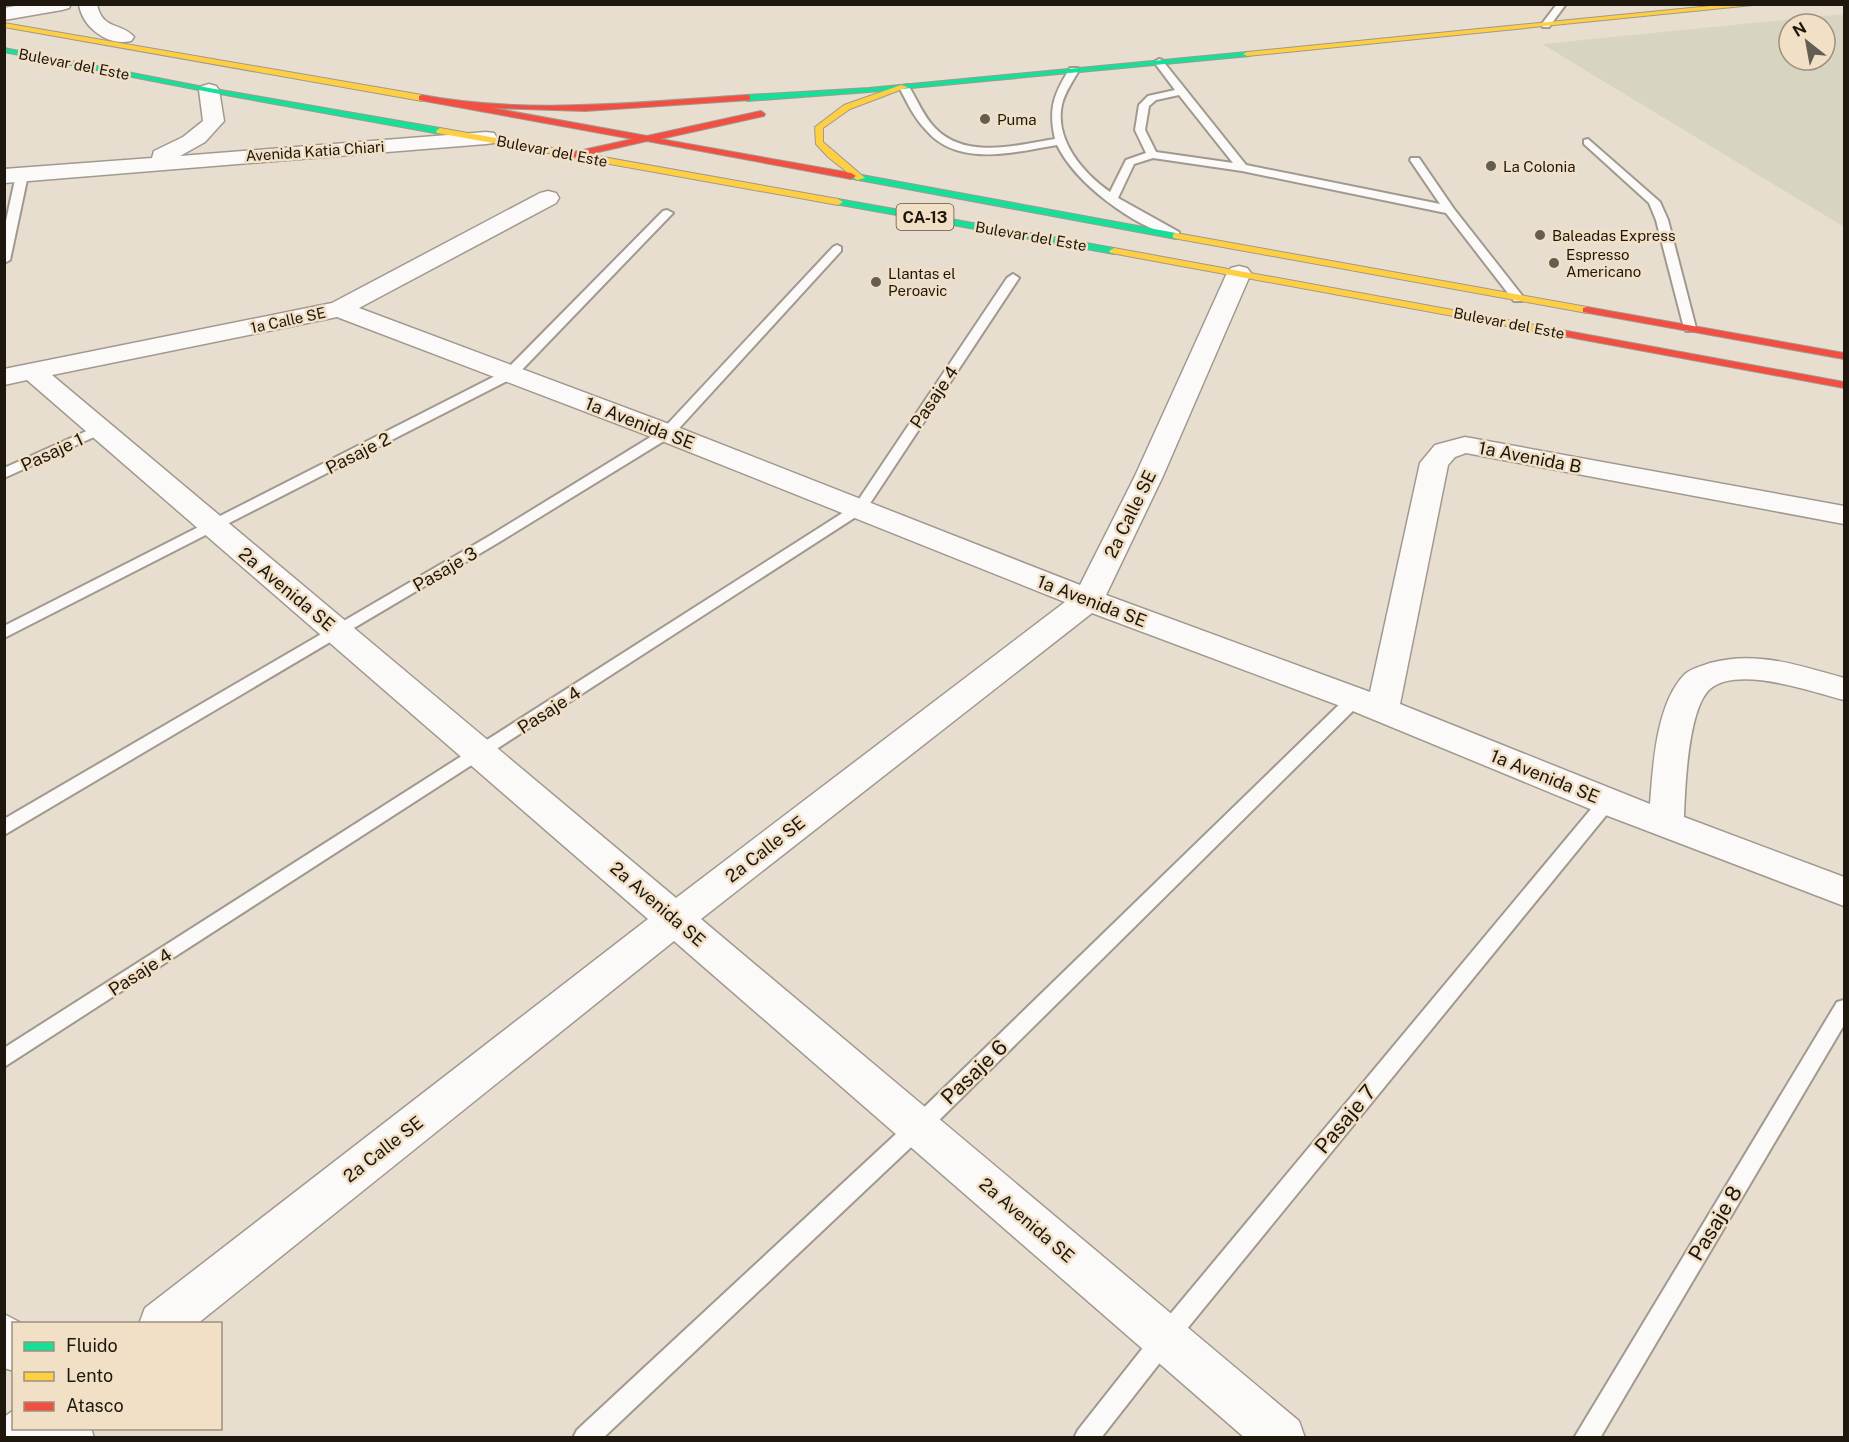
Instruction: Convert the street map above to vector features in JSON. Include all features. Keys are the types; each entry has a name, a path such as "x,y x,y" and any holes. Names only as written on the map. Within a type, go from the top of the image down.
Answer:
{"main road":[{"path":"458,104 522,108 585,108 869,90 1760,4"},
{"path":"4,14 124,38 166,54"},
{"name":"Bulevar del Este","path":"4,25 458,104 1184,238 1845,356"},
{"name":"Bulevar del Este","path":"4,52 1239,273 1845,385"},
{"path":"862,179 831,155 819,142 819,127 828,116 857,103 904,87"},
{"path":"572,155 869,90"},
{"path":"848,204 921,208 1163,249 1179,246 1184,238"}],"street":[{"path":"4,14 62,4"},
{"path":"88,4 89,13 96,24 124,38"},
{"name":"Avenida Katia Chiari","path":"144,164 203,135 214,121 209,90"},
{"name":"Avenida Katia Chiari","path":"13,176 486,138"},
{"name":"1a Calle SE","path":"18,374 339,309 548,198"},
{"name":"2a Calle SE","path":"162,1322 675,919 1089,600 1149,476 1239,273"},
{"name":"1a Avenida SE","path":"339,309 860,508 1089,600 1368,705 1607,802 1845,892"},
{"name":"2a Avenida SE","path":"18,374 100,429 1282,1437"},
{"name":"1a Avenida B","path":"1368,705 1434,463 1445,451 1465,445 1845,516"},
{"path":"1666,825 1671,752 1686,699 1698,681 1720,672 1762,669 1845,689"}],"lane":[{"path":"1546,25 1562,4"},
{"path":"1159,62 1242,168"},
{"path":"1074,70 1061,92 1056,116 1061,141 1076,167 1112,199 1138,217 1184,238"},
{"path":"904,87 934,133 957,148 990,152 1061,141"},
{"path":"1152,155 1140,130 1144,105 1152,98 1182,91"},
{"path":"1588,142 1654,202 1662,220 1690,328"},
{"path":"1112,199 1130,162 1152,155 1242,168 1450,211"},
{"path":"1414,160 1450,211 1518,298"},
{"path":"4,260 13,176"},
{"name":"Pasaje 2","path":"4,633 510,374 667,213"},
{"name":"Pasaje 3","path":"4,828 496,538 666,433 837,249"},
{"name":"Pasaje 4","path":"4,1059 482,754 860,508 1013,278"},
{"name":"Pasaje 1","path":"4,474 100,429"},
{"name":"Pasaje 6","path":"585,1437 1368,705"},
{"name":"Pasaje 7","path":"1086,1437 1607,802"},
{"name":"Pasaje 8","path":"1586,1437 1845,1008"}],"shaded area":[{"path":"1844,14 1844,227 1542,44 1777,21 1777,72 1837,72 1837,15"}],"traffic: fast":[{"path":"4,50 209,90 440,131"},
{"path":"747,98 869,90 1247,54"},
{"path":"851,176 1176,236"},
{"path":"838,202 1114,251"}],"traffic: slow":[{"path":"1247,54 1760,4"},
{"path":"4,25 422,98"},
{"path":"860,178 831,155 819,142 819,127 847,107 904,87"},
{"path":"440,131 838,202"},
{"path":"1176,236 1587,310"},
{"path":"1114,251 1567,334"}],"traffic: jam":[{"path":"422,98 851,176"},
{"path":"469,105 585,108 747,98"},
{"path":"572,155 761,114"},
{"path":"1587,310 1844,356"},
{"path":"1567,334 1844,385"}],"place":[{"name":"Puma","path":"985,119"},
{"name":"La Colonia","path":"1491,166"},
{"name":"Baleadas Express","path":"1540,235"},
{"name":"Espresso Americano","path":"1554,263"},
{"name":"Llantas el Peroavic","path":"876,282"}]}
